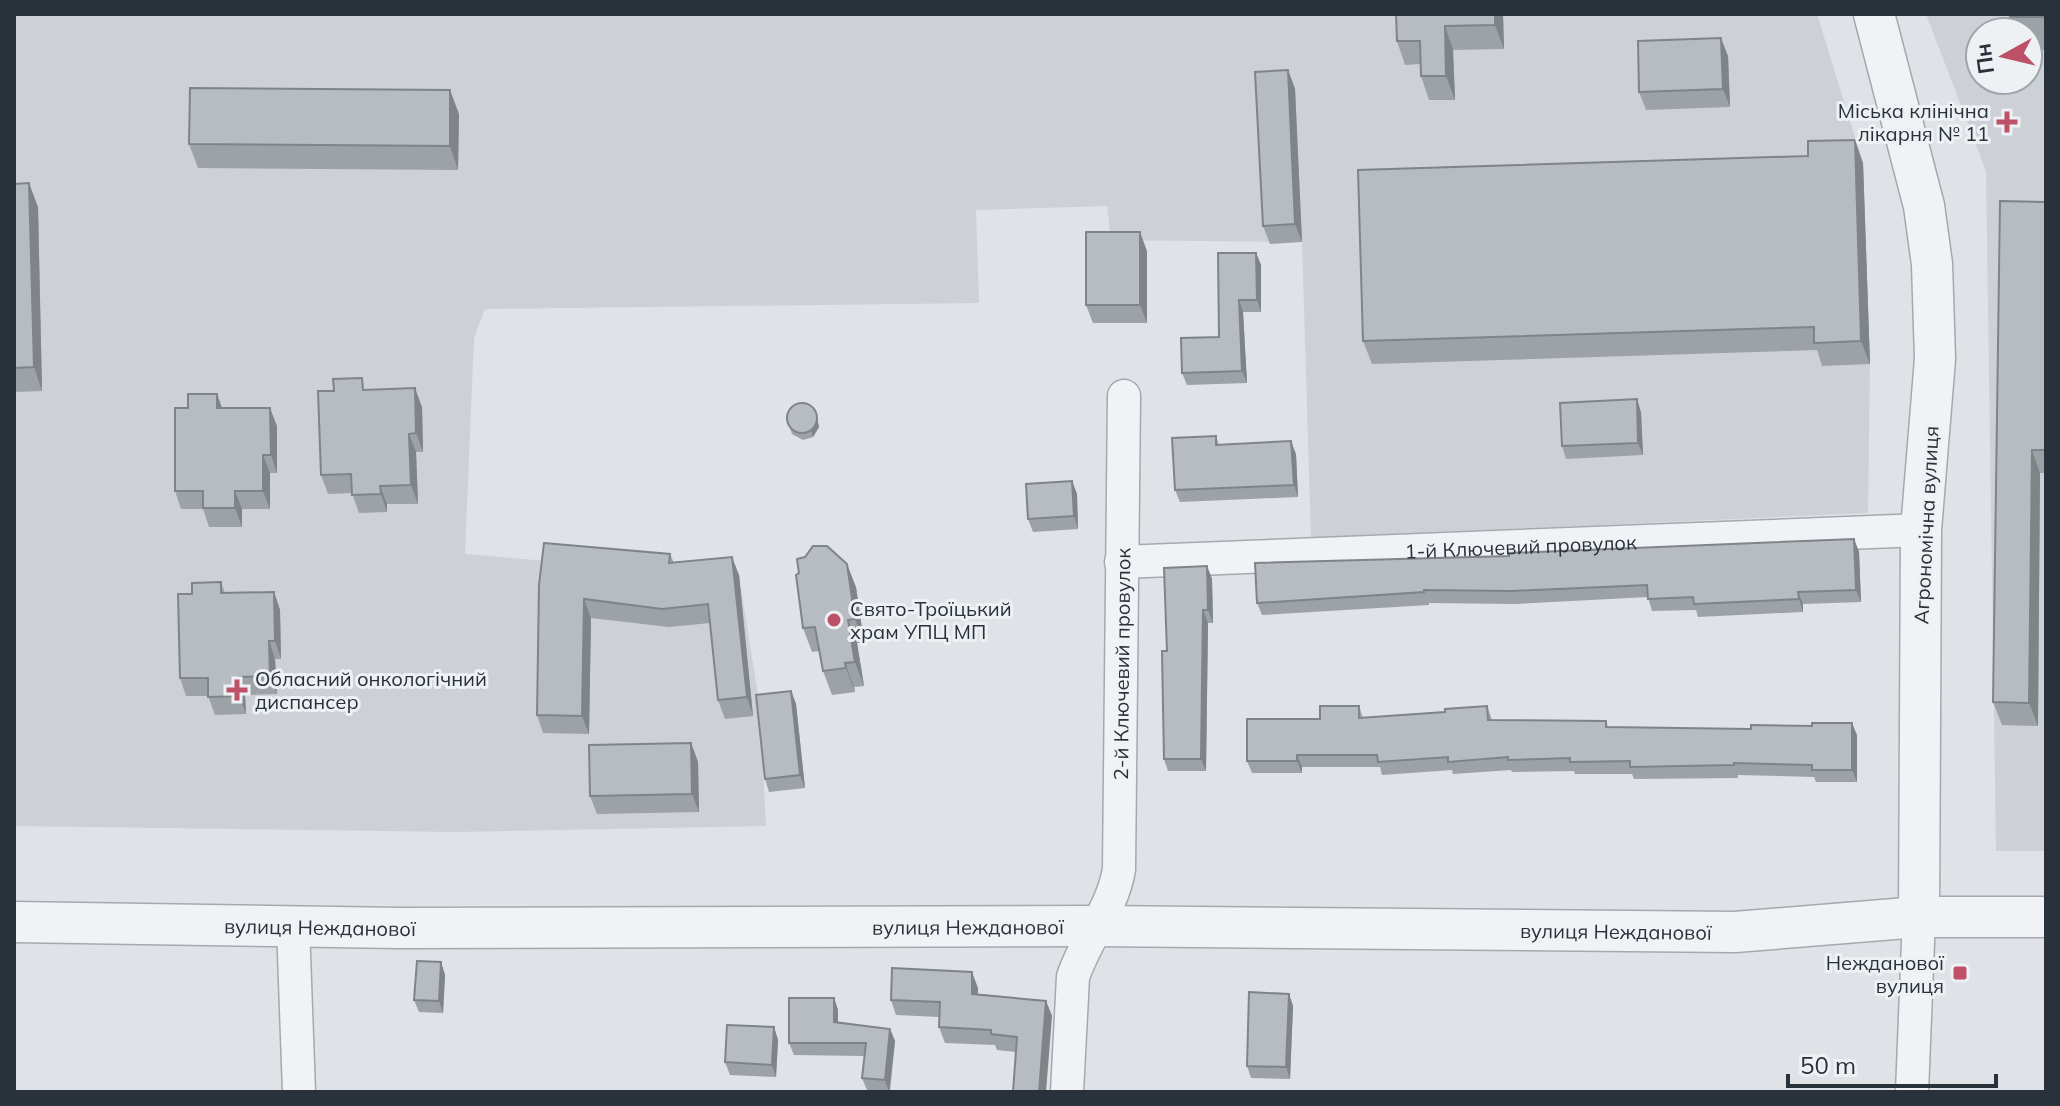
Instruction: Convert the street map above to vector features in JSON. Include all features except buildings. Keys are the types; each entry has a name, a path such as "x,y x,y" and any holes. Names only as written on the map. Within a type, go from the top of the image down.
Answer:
{"street":[{"name":"Агрономічна вулиця","path":"1874,14 1924,206 1932,264 1935,359 1921,530 1919,917"},
{"name":"2-й Ключевий провулок","path":"1067,1092 1073,977 1116,886 1119,869 1124,396"},
{"name":"1-й Ключевий провулок","path":"1121,562 1921,530"},
{"path":"1912,1092 1919,917 2046,917"},
{"name":"вулиця Нежданової","path":"14,922 1735,932 1919,917"},
{"path":"293,926 299,1092"}],"shaded area":[{"path":"14,14 1817,14 1863,163 1870,364 1868,513 1311,538 1302,242 1111,240 1107,206 976,210 979,303 485,309 474,338 465,554 677,572 691,580 739,575 760,708 766,826 455,832 14,826"},
{"path":"1926,14 2046,14 2046,851 1996,851 1986,171"}],"place":[{"name":"Міська клінічна лікарня № 11","path":"2007,122"},
{"name":"Свято-Троїцький храм УПЦ МП","path":"834,620"},
{"name":"Обласний онкологічний диспансер","path":"237,690"},
{"name":"Нежданової вулиця","path":"1960,973"}]}
